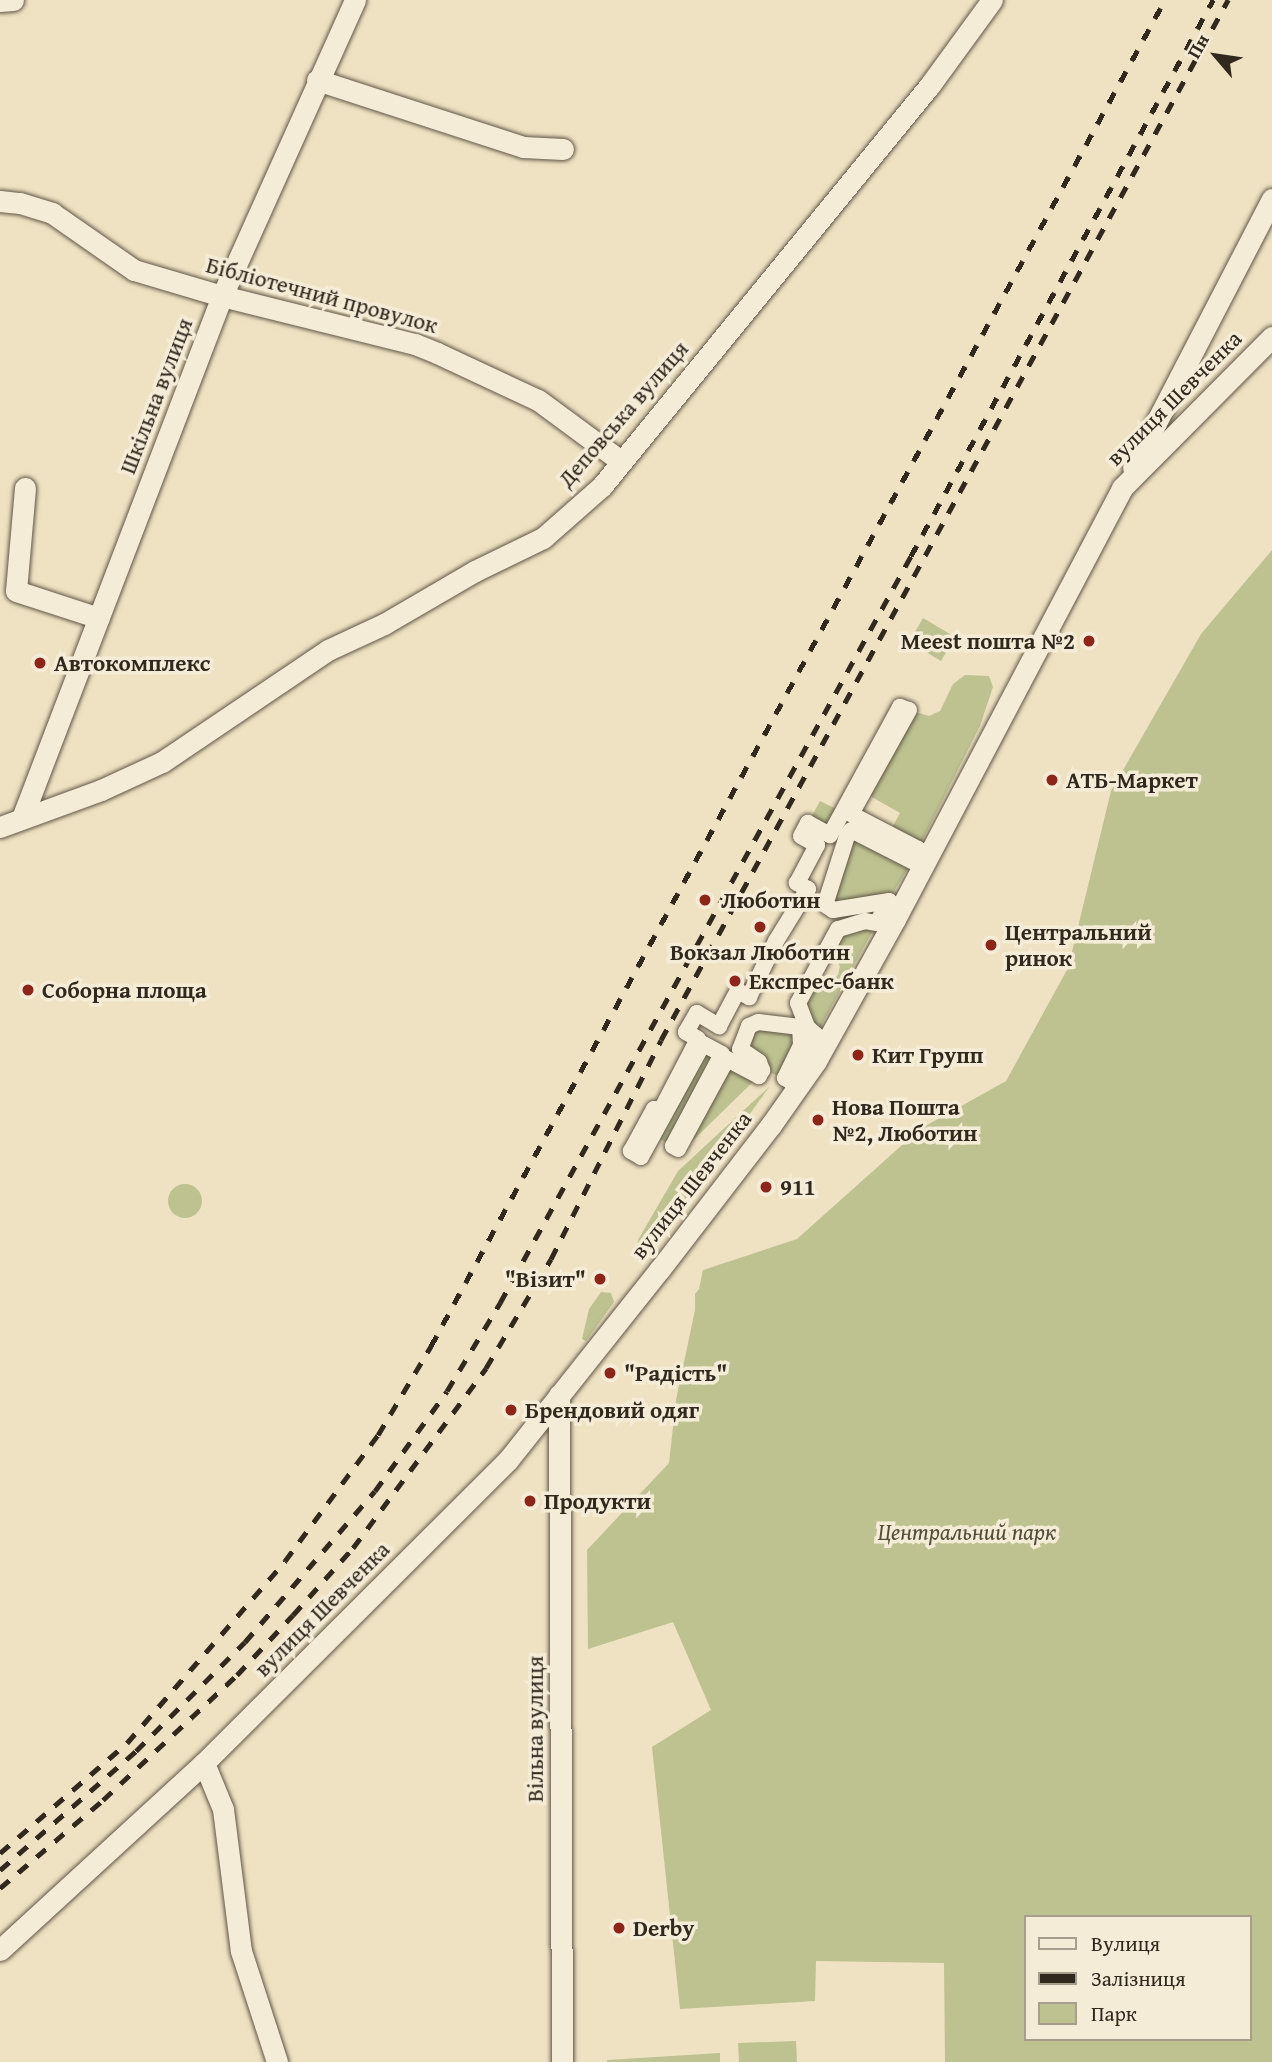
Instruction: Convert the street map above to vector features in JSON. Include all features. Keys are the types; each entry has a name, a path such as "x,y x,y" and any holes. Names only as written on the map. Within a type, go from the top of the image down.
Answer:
{"street":[{"path":"0,1 13,0"},
{"name":"Шкільна вулиця","path":"22,818 222,296 355,0"},
{"name":"Деповська вулиця","path":"0,827 101,790 162,762 328,650 384,624 475,571 543,538 602,486 930,85 992,0"},
{"path":"317,80 523,147 563,149"},
{"path":"1122,488 1272,199"},
{"name":"Бібліотечний провулок","path":"0,201 20,203 52,213 134,270 222,296 362,329 437,353 538,400 622,462"},
{"name":"вулиця Шевченка","path":"0,1950 204,1763 508,1461 741,1164 816,1061 895,919 1122,488 1272,337"},
{"path":"25,488 16,591 99,618"},
{"path":"900,706 909,710 851,814 918,849 912,861 851,830 826,902 833,910 889,901 877,923 865,921 838,929 798,1003 807,1027 816,1035 790,1081 785,1078 801,1045 800,1027 758,1022 748,1026 740,1049 759,1062 762,1070 759,1076 727,1059 678,1149 673,1146 722,1055 703,1044 641,1157 631,1152 654,1109 660,1112 698,1039 685,1032 697,1013 719,1026 738,991 749,997 782,931 808,889 797,883 817,845 801,836 808,823 830,835 900,706"},
{"name":"Вільна вулиця","path":"559,1395 562,2062"},
{"path":"204,1763 223,1809 241,1951 277,2062"}],"green space":[{"name":"Центральний парк","path":"1272,550 1272,2062 945,2062 944,1963 816,1961 815,2001 680,2009 652,1747 711,1710 673,1622 588,1649 587,1550 669,1463 676,1400 695,1310 695,1294 699,1289 703,1270 797,1239 920,1129 1006,1081 1068,968 1111,791 1201,634"},
{"path":"923,618 955,637 941,661 909,642"},
{"path":"965,675 989,676 993,687 980,726 918,849 888,835 900,813 863,792 909,710 929,716 940,711 953,684"},
{"path":"820,801 842,812 830,835 808,823"},
{"path":"847,836 912,861 888,902 827,906"},
{"path":"877,923 816,1035 798,1003 816,981 826,984 838,975 840,966 831,954 838,929"},
{"path":"749,1026 800,1027 785,1078 762,1070 743,1039"},
{"path":"703,1044 722,1054 673,1146 653,1135"},
{"path":"727,1059 759,1076 682,1151"},
{"path":"770,1086 642,1263 636,1259 638,1240 678,1171"},
{"path":"185,1184 197,1189 202,1201 197,1213 185,1218 173,1213 168,1201 173,1189"},
{"path":"601,1292 611,1293 614,1302 586,1341 582,1339 589,1309"},
{"path":"796,2041 797,2062 739,2062 738,2043"},
{"path":"720,2053 720,2062 607,2062 607,2060"}],"railway":[{"path":"0,1853 127,1743 285,1561 378,1435 431,1346 1165,0"},
{"path":"0,1870 136,1751 245,1642 375,1491 447,1391 500,1303 1213,0"},
{"path":"0,1888 103,1800 237,1675 353,1548 486,1368 551,1259 661,1040 1228,0"}],"place":[{"name":"Meest пошта №2","path":"1089,641"},
{"name":"Автокомплекс","path":"40,663"},
{"name":"АТБ-Маркет","path":"1052,780"},
{"name":"Люботин","path":"705,900"},
{"name":"Вокзал Люботин","path":"760,927"},
{"name":"Центральний ринок","path":"991,945"},
{"name":"Експрес-банк","path":"735,981"},
{"name":"Соборна площа","path":"28,990"},
{"name":"Кит Групп","path":"858,1055"},
{"name":"Нова Пошта №2, Люботин","path":"818,1120"},
{"name":"911","path":"766,1187"},
{"name":"\"Візит\"","path":"600,1279"},
{"name":"\"Радість\"","path":"610,1373"},
{"name":"Брендовий одяг","path":"511,1410"},
{"name":"Продукти","path":"530,1501"},
{"name":"Derby","path":"619,1928"}]}
